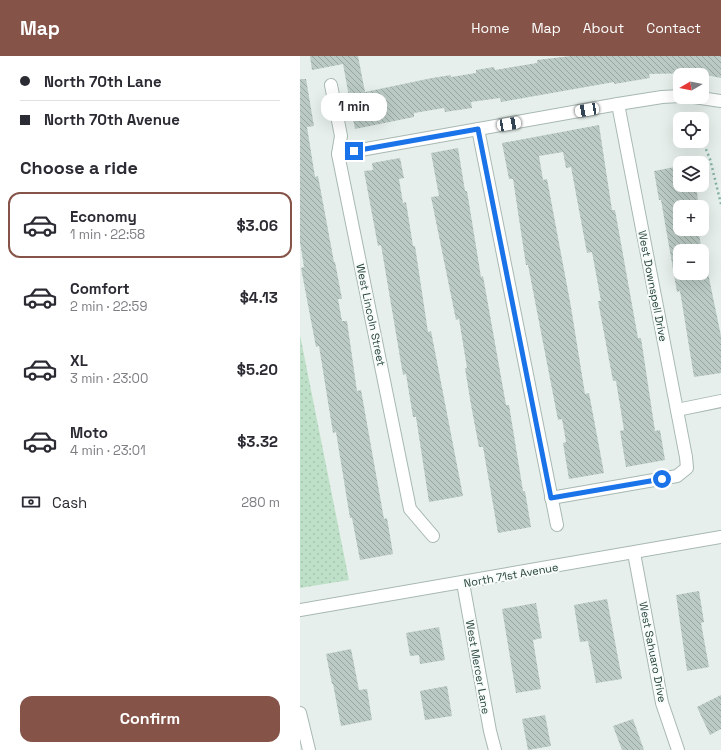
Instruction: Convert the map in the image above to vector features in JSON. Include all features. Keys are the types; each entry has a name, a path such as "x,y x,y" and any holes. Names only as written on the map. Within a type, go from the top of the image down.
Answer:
{"street":[{"name":"West Lincoln Street","path":"331,85 341,136 338,154 410,509 433,536"},
{"path":"338,154 618,104 673,96"},
{"path":"709,99 721,101"},
{"name":"West Downspell Drive","path":"551,498 677,476 687,468 618,104"},
{"path":"478,129 557,525"},
{"path":"677,410 721,401"},
{"name":"North 71st Avenue","path":"300,610 463,583 721,537"},
{"name":"West Sahuaro Drive","path":"634,553 662,702 678,750"},
{"name":"West Mercer Lane","path":"463,583 490,731 495,750"},
{"path":"300,714 309,750"}],"path":[{"path":"705,148 710,159 721,204"}],"green space":[{"path":"300,335 349,580 300,588"}],"building":[{"path":"310,56 358,56 365,92 432,78 476,73 476,70 494,67 495,70 537,63 537,60 571,56 721,56 721,78 709,76 709,68 673,68 673,74 649,74 650,78 614,84 614,82 501,102 500,98 471,102 472,108 445,112 444,108 414,113 414,117 355,129 343,64 312,70"},
{"path":"300,79 306,79 314,126 307,127 315,177 318,176 342,299 338,299 342,321 347,321 357,391 361,390 384,519 387,518 393,554 360,560 352,518 350,518 336,432 333,433 319,346 316,347 301,268 304,267 300,242"},
{"path":"599,125 612,210 615,210 638,338 641,338 655,431 660,430 665,460 626,467 620,431 624,430 616,381 613,381 598,301 601,301 592,252 587,253 571,167 566,168 563,152 539,156 543,180 547,179 571,307 585,394 589,393 604,473 569,479 563,443 566,442 562,419 558,420 528,265 526,265 513,179 509,179 502,143"},
{"path":"458,148 465,191 467,191 481,277 483,276 506,405 509,405 523,491 525,491 531,527 498,533 483,447 479,447 471,405 459,319 456,320 431,197 439,196 431,153"},
{"path":"400,158 404,178 399,179 403,203 406,202 413,246 415,246 428,332 431,331 463,496 429,502 416,417 413,417 406,374 403,375 381,245 378,246 364,171 373,170 372,163"},
{"path":"673,167 673,192 697,192 698,200 673,200 673,236 699,236 701,244 673,244 673,269 661,200 659,200 654,171"},
{"path":"709,278 721,336 721,373 694,377 680,291 677,292 675,280 709,280"},
{"path":"699,591 704,622 701,623 709,667 687,671 676,595"},
{"path":"607,599 622,679 596,683 588,641 580,642 574,605"},
{"path":"536,603 542,638 533,640 541,689 516,693 502,609"},
{"path":"439,627 445,660 420,664 419,655 410,656 406,633"},
{"path":"351,649 359,690 367,689 372,720 341,726 326,654"},
{"path":"447,686 452,716 425,720 420,691"},
{"path":"721,695 721,729 710,735 697,707"},
{"path":"545,715 551,746 528,750 522,719"},
{"path":"633,719 644,750 622,750 613,726"}],"route":[{"path":"354,151 478,129 551,498 662,479"}]}
